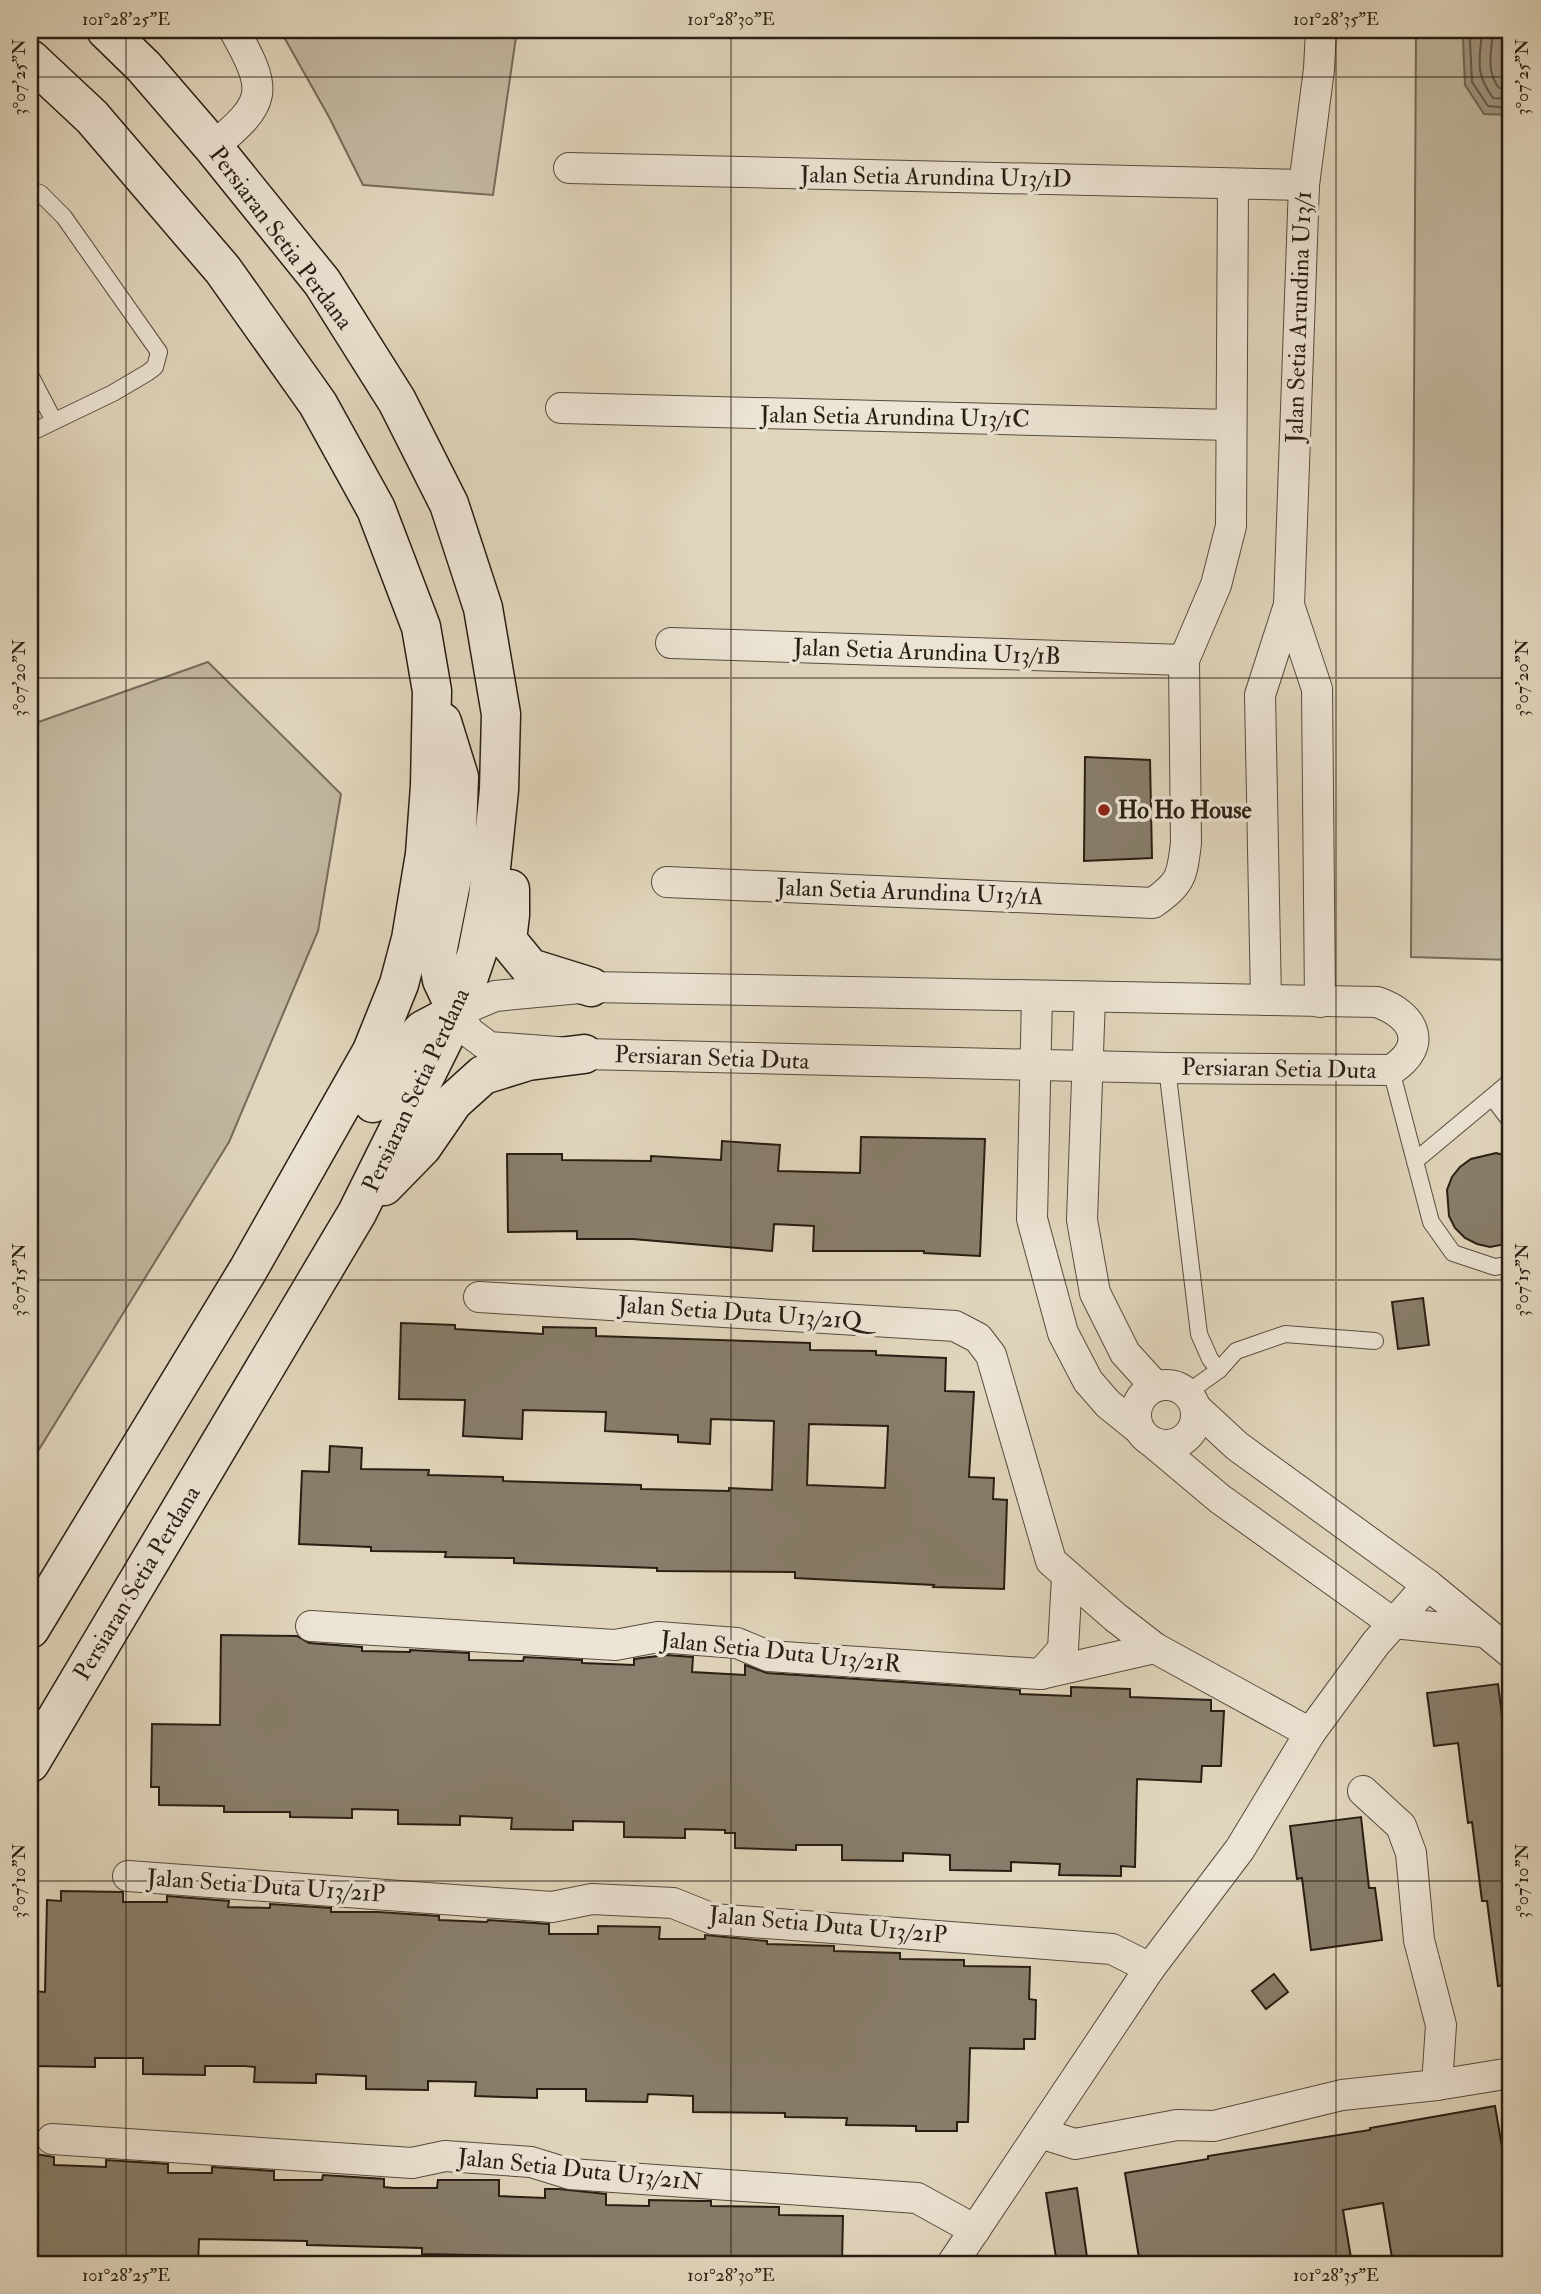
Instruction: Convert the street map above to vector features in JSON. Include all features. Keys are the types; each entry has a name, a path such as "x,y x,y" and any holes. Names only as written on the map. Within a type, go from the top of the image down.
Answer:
{"main road":[{"name":"Persiaran Setia Perdana","path":"30,1763 357,1213 457,1012 477,953 488,897 499,790 501,714 483,608 449,505 397,401 322,282 213,147 144,67 106,30"},
{"path":"30,60 92,117 223,270 318,404 376,509 421,627 432,691 459,777 456,858 437,953 442,980 457,1012 423,1030 399,1056 326,1184 248,1270"},
{"path":"30,1629 248,1270 372,1051 399,984 411,939 425,853 430,786 432,691"},
{"path":"499,790 510,864 507,940 530,968 591,987"},
{"path":"357,1213 422,1147 453,1102 483,1075 528,1061 584,1054"}],"street":[{"path":"213,147 244,121 254,108 258,85 252,61 234,30"},
{"name":"Jalan Setia Arundina U13/1","path":"1289,605 1304,185 1319,69 1321,30"},
{"name":"Jalan Setia Arundina U13/1D","path":"569,169 1304,185"},
{"path":"1184,660 1216,585 1231,526 1233,184"},
{"name":"Jalan Setia Arundina U13/1C","path":"561,408 1230,425"},
{"path":"1266,1000 1259,695 1289,605"},
{"path":"1289,605 1317,689 1321,1002"},
{"name":"Jalan Setia Arundina U13/1B","path":"671,643 1184,660"},
{"name":"Jalan Setia Arundina U13/1A","path":"667,882 1153,903 1173,889 1183,868 1186,843 1184,660"},
{"name":"Persiaran Setia Duta","path":"591,987 1090,997 1377,1003 1393,1008 1405,1016 1413,1030 1412,1050 1403,1063 1391,1070 1167,1068 584,1054 489,1047 469,1032 457,1012 495,996 591,987"},
{"path":"1037,996 1032,1219 1063,1333 1088,1381 1108,1404 1220,1499 1393,1623 1484,1632"},
{"path":"1090,997 1082,1220 1095,1293 1125,1353 1155,1386"},
{"name":"Jalan Setia Duta U13/21Q","path":"479,1297 955,1326 978,1338 991,1355 1051,1561 1067,1577"},
{"path":"1191,1401 1194,1426 1184,1439 1168,1445 1145,1435 1135,1412 1141,1396 1155,1386 1172,1385 1191,1401 1255,1460 1428,1585 1511,1653"},
{"path":"1067,1577 1155,1648 1310,1733"},
{"path":"1041,1674 1063,1649 1067,1577"},
{"path":"952,2264 1150,1968 1240,1849 1310,1733 1376,1643 1428,1585"},
{"name":"Jalan Setia Duta U13/21R","path":"312,1626 615,1645 658,1637 737,1643 768,1656 1041,1674 1155,1648"},
{"path":"1363,1791 1401,1826 1410,1853 1419,1940 1441,2025 1437,2085"},
{"name":"Jalan Setia Duta U13/21P","path":"128,1875 552,1907 592,1899 673,1903 713,1919 1112,1949 1150,1968"},
{"path":"1040,2133 1074,2144 1177,2125 1214,2126 1342,2095 1437,2085 1511,2073"},
{"name":"Jalan Setia Duta U13/21N","path":"52,2139 412,2164 445,2156 531,2162 570,2174 917,2198 975,2230"}],"lane":[{"path":"30,190 40,193 64,217 159,352 155,367 147,373 113,393 30,433"},
{"path":"30,375 54,421"},
{"path":"1167,1068 1199,1334 1210,1359 1219,1370"},
{"path":"1391,1070 1431,1222 1453,1253 1496,1267 1511,1264"},
{"path":"1415,1161 1511,1081"},
{"path":"1492,1097 1511,1122"},
{"path":"1191,1401 1236,1351 1285,1334 1375,1341"}],"shaded area":[{"path":"280,30 517,30 493,195 363,185 329,117"},
{"path":"1416,30 1511,30 1511,960 1411,957"},
{"path":"208,662 341,794 318,931 229,1142 30,1464 30,725"}],"water":[{"path":"1468,30 1511,30 1511,115 1484,114 1465,85 1463,39"}],"building":[{"path":"1085,757 1150,760 1152,858 1084,861"},
{"path":"861,1137 985,1139 980,1256 924,1251 813,1251 814,1226 774,1224 772,1251 633,1239 577,1239 577,1231 508,1232 507,1154 562,1154 562,1160 651,1161 651,1156 721,1160 722,1141 780,1145 778,1171 860,1173"},
{"path":"1496,1153 1511,1157 1511,1243 1490,1247 1465,1238 1455,1228 1449,1216 1447,1190 1460,1167 1471,1159"},
{"path":"1423,1298 1429,1345 1398,1349 1392,1302"},
{"path":"401,1323 455,1325 455,1329 543,1334 543,1327 596,1328 596,1336 810,1343 810,1350 876,1351 876,1355 946,1358 945,1391 974,1392 969,1477 994,1478 993,1499 1007,1500 1004,1589 795,1578 795,1572 657,1571 657,1568 514,1563 514,1558 445,1557 446,1552 371,1551 371,1547 299,1544 302,1471 329,1472 330,1446 362,1448 361,1469 429,1470 428,1475 503,1477 503,1481 641,1485 641,1489 772,1490 774,1421 711,1419 710,1444 678,1442 678,1435 605,1431 606,1412 523,1410 522,1439 463,1436 465,1400 399,1399","holes":["809,1424 888,1426 885,1488 807,1485"]},
{"path":"221,1635 297,1636 309,1643 362,1647 362,1651 469,1653 469,1660 523,1661 524,1657 634,1665 634,1659 666,1655 693,1657 692,1672 745,1675 745,1665 767,1673 1020,1690 1020,1694 1071,1696 1071,1687 1130,1689 1130,1697 1211,1700 1211,1711 1224,1711 1221,1766 1202,1766 1201,1782 1137,1779 1135,1867 1121,1866 1121,1876 1059,1875 1060,1864 1011,1862 1011,1871 950,1870 950,1855 903,1853 903,1861 842,1860 842,1845 796,1845 796,1850 735,1848 735,1833 725,1833 725,1830 685,1829 685,1838 624,1837 624,1822 573,1821 573,1830 511,1829 512,1818 460,1816 460,1825 398,1824 398,1810 352,1809 352,1818 290,1817 290,1812 224,1812 224,1806 159,1805 159,1787 151,1787 152,1724 220,1725"},
{"path":"1498,1684 1508,1764 1511,1763 1511,1985 1498,1986 1487,1901 1482,1901 1472,1822 1468,1823 1458,1743 1434,1746 1427,1693"},
{"path":"1361,1817 1369,1888 1375,1888 1382,1940 1311,1950 1302,1878 1297,1879 1290,1826"},
{"path":"61,1891 123,1892 123,1902 167,1902 167,1896 229,1901 228,1907 270,1908 270,1904 331,1908 331,1912 439,1916 439,1920 549,1924 549,1934 598,1934 598,1926 660,1927 659,1939 705,1939 705,1935 767,1941 767,1944 834,1946 834,1951 900,1953 900,1959 964,1960 964,1966 1030,1967 1029,1999 1036,2000 1035,2039 1024,2039 1024,2049 970,2048 968,2122 957,2122 957,2131 916,2131 916,2126 846,2125 847,2118 785,2117 785,2113 693,2112 693,2096 648,2094 647,2102 586,2101 586,2089 537,2089 537,2098 475,2096 476,2082 428,2081 428,2090 366,2089 366,2076 316,2074 316,2083 254,2082 255,2067 245,2066 205,2066 205,2075 143,2074 143,2058 95,2058 95,2067 33,2066 33,2051 30,2051 30,1991 45,1992 47,1900 61,1901"},
{"path":"1274,1974 1288,1992 1266,2009 1252,1991"},
{"path":"1495,2106 1511,2200 1511,2264 1393,2264 1383,2203 1343,2210 1352,2264 1140,2264 1125,2173"},
{"path":"30,2153 54,2157 54,2165 106,2167 106,2160 168,2164 168,2173 212,2173 212,2167 274,2171 274,2180 322,2180 323,2175 384,2179 384,2187 394,2188 437,2188 438,2180 499,2180 499,2196 545,2198 545,2189 559,2189 606,2194 606,2205 649,2206 649,2200 711,2201 711,2206 779,2207 779,2215 843,2216 842,2264 529,2263 529,2256 422,2254 422,2248 307,2245 307,2241 199,2239 198,2264 30,2264"},
{"path":"1077,2188 1088,2264 1057,2264 1046,2193"}],"place":[{"name":"Ho Ho House","path":"1104,810"}]}
